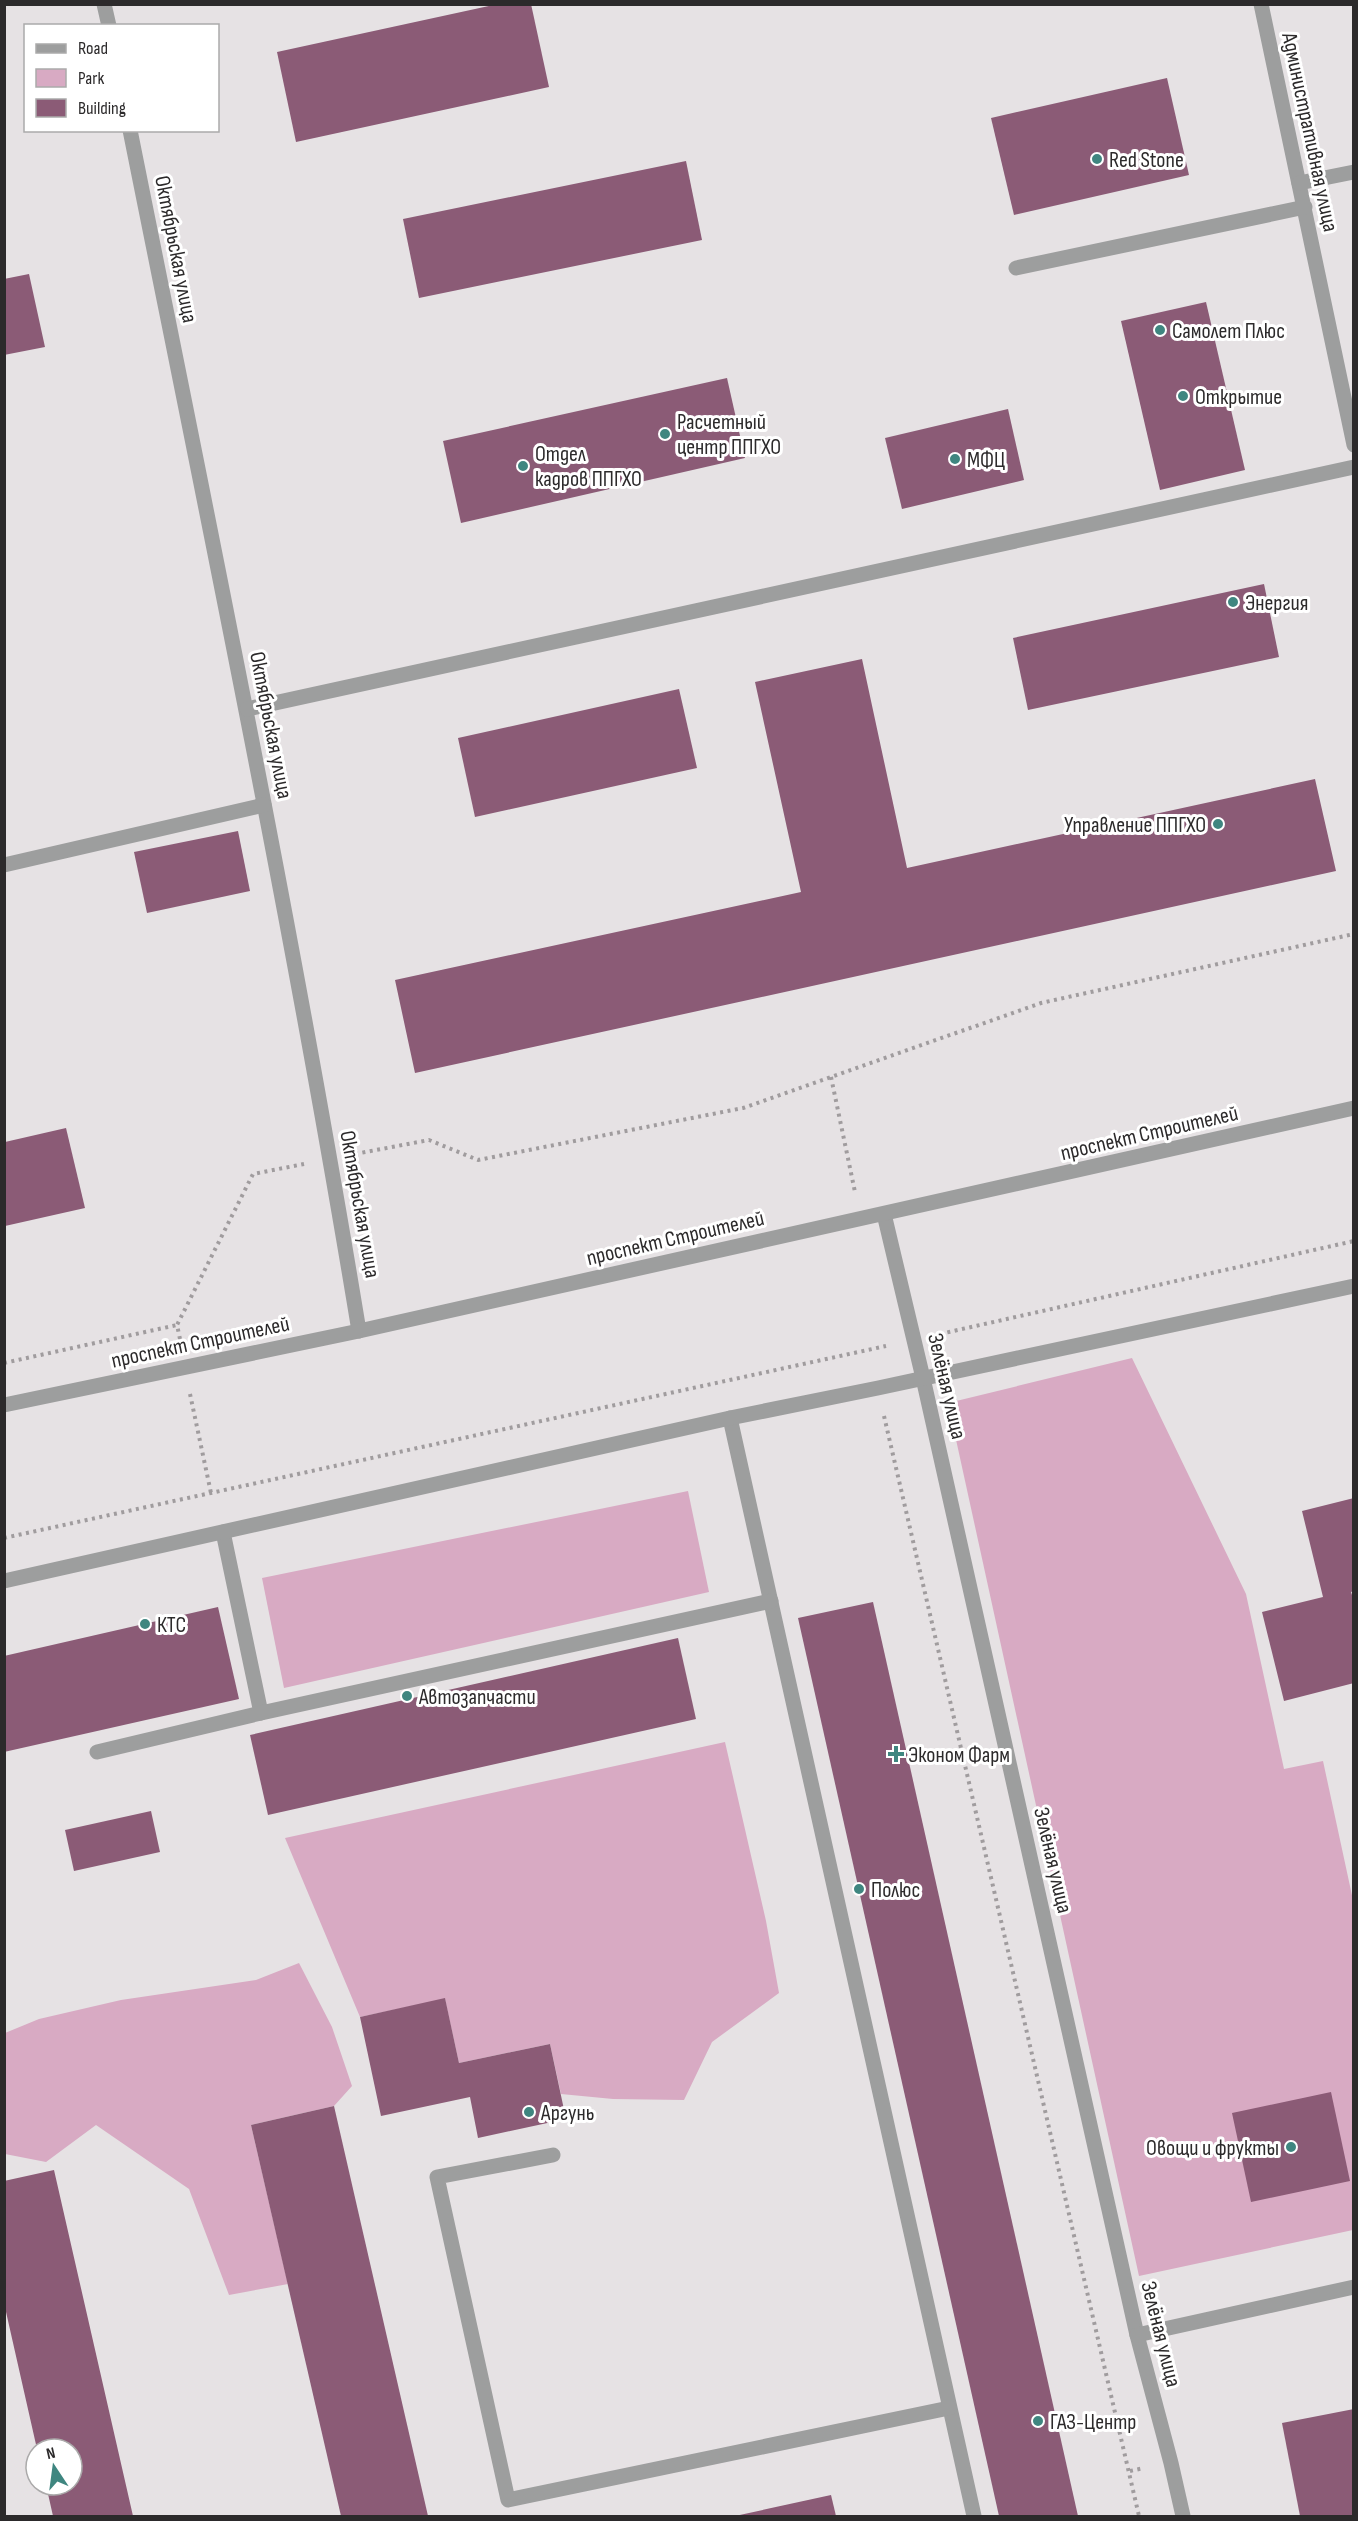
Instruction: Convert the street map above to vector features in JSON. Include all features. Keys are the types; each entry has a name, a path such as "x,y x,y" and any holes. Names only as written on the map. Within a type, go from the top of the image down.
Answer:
{"street":[{"path":"104,4 109,24"},
{"name":"Административная улица","path":"1261,4 1353,445"},
{"name":"Октябрьская улица","path":"130,132 247,709 331,1158 359,1330"},
{"path":"1299,183 1353,172"},
{"path":"1016,268 1305,207"},
{"path":"247,709 1353,467"},
{"path":"4,865 264,805"},
{"name":"проспект Строителей","path":"4,1405 359,1330 1353,1108"},
{"name":"Зелёная улица","path":"884,1214 923,1378 1137,2335 1183,2517"},
{"path":"4,1581 730,1418 1353,1286"},
{"path":"730,1418 974,2517"},
{"path":"223,1532 261,1713"},
{"path":"97,1752 261,1713 771,1601"},
{"path":"553,2155 437,2177 508,2500 949,2408"},
{"path":"1137,2335 1353,2287"}],"path":[{"path":"211,1493 177,1324 253,1174 429,1140 478,1160 743,1108 1041,1003 1353,934"},
{"path":"4,1538 914,1340 1353,1241"},
{"path":"4,1363 177,1324"},
{"path":"878,1388 1139,2517"}],"green space":[{"path":"1132,1358 1246,1594 1284,1769 1323,1761 1353,1900 1353,2230 1139,2276 948,1403"},
{"path":"688,1491 709,1592 284,1688 262,1578"},
{"path":"725,1742 766,1921 779,1993 712,2042 684,2100 613,2099 561,2094 550,2044 459,2063 445,1999 360,2017 285,1838"},
{"path":"299,1963 332,2027 352,2086 334,2106 251,2125 288,2284 229,2295 189,2189 96,2125 46,2162 5,2154 5,2033 39,2019 121,2000 256,1980"}],"building":[{"path":"498,4 531,4 549,87 296,142 277,52"},
{"name":"Red Stone","path":"1167,78 1189,175 1014,215 991,118"},
{"path":"686,161 702,240 419,298 403,219"},
{"path":"29,274 45,347 4,355 4,279"},
{"name":"Открытие","path":"1206,302 1245,470 1160,490 1121,321"},
{"path":"727,378 745,458 461,523 443,441"},
{"name":"МФЦ","path":"1008,409 1024,480 902,509 885,438"},
{"path":"1264,584 1279,657 1028,710 1013,638"},
{"name":"Управление ППГХО","path":"862,659 907,868 1315,779 1336,871 415,1073 395,980 801,892 755,682"},
{"path":"679,689 697,768 475,817 458,738"},
{"path":"238,831 250,891 147,913 134,852"},
{"path":"66,1128 85,1208 5,1226 5,1142"},
{"path":"1354,1498 1354,1591 1351,1592 1354,1601 1354,1683 1284,1701 1262,1612 1323,1597 1302,1511"},
{"path":"873,1602 1078,2516 999,2516 798,1618"},
{"path":"218,1607 239,1699 4,1752 4,1656"},
{"path":"678,1638 696,1719 268,1815 250,1735"},
{"path":"151,1811 160,1852 74,1871 65,1830"},
{"path":"445,1998 459,2063 550,2044 566,2119 478,2138 470,2097 381,2116 360,2017"},
{"name":"Овощи и фрукты","path":"1331,2092 1350,2181 1251,2202 1232,2113"},
{"path":"334,2106 428,2516 341,2516 251,2125"},
{"path":"54,2170 133,2516 53,2516 49,2497 84,2497 84,2437 34,2437 4,2303 4,2181"},
{"path":"1354,2409 1354,2516 1300,2516 1282,2423"},
{"path":"831,2495 836,2516 735,2516"}],"place":[{"name":"Red Stone","path":"1097,159"},
{"name":"Самолет Плюс","path":"1160,330"},
{"name":"Открытие","path":"1183,396"},
{"name":"Расчетный центр ППГХО","path":"665,434"},
{"name":"МФЦ","path":"955,459"},
{"name":"Отдел кадров ППГХО","path":"523,466"},
{"name":"Энергия","path":"1233,602"},
{"name":"Управление ППГХО","path":"1218,824"},
{"name":"КТС","path":"145,1624"},
{"name":"Автозапчасти","path":"407,1696"},
{"name":"Эконом Фарм","path":"896,1754"},
{"name":"Полюс","path":"859,1889"},
{"name":"Аргунь","path":"529,2112"},
{"name":"Овощи и фрукты","path":"1291,2147"},
{"name":"ГАЗ-Центр","path":"1038,2421"}]}
